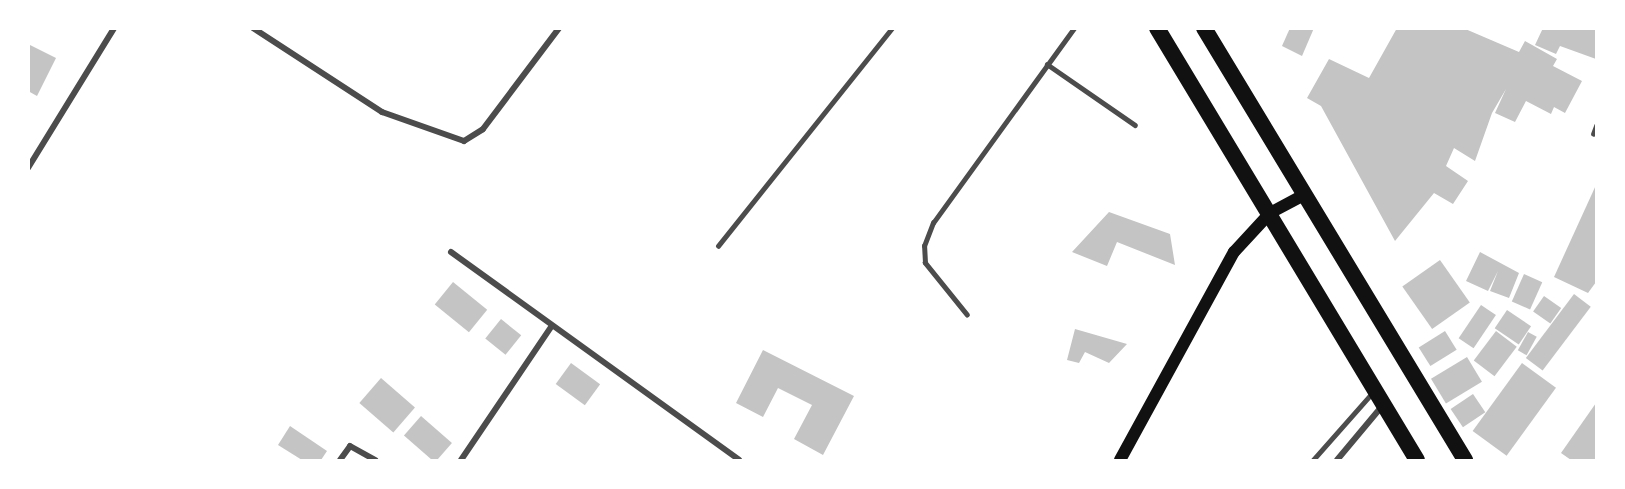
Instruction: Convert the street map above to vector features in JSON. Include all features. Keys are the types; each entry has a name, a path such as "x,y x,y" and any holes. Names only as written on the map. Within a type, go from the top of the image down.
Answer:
{"highway":[{"path":"1157,28 1418,460"},
{"path":"1204,28 1465,460"}],"main road":[{"path":"1120,460 1234,252 1269,213 1304,195"}],"street":[{"path":"28,168 114,28"},
{"path":"253,28 382,112 464,141 483,129 560,28"},
{"path":"451,252 551,327 739,460"},
{"path":"461,460 551,327"},
{"path":"1337,460 1379,397"},
{"path":"340,460 350,446 375,460"}],"lane":[{"path":"718,246 891,28"},
{"path":"967,315 931,276 924,246 933,223 1074,28"},
{"path":"1047,64 1135,125"},
{"path":"1593,134 1596,126"},
{"path":"1313,460 1379,397"}],"building":[{"path":"1290,28 1314,28 1302,56 1282,46"},
{"path":"1397,28 1463,28 1519,52 1525,41 1557,59 1553,66 1582,81 1565,113 1554,107 1551,114 1526,101 1515,122 1495,113 1506,89 1492,113 1475,161 1454,148 1446,166 1468,181 1453,204 1434,193 1395,241 1321,106 1307,98 1329,59 1369,78"},
{"path":"1543,28 1596,28 1596,59 1560,46 1556,54 1535,45"},
{"path":"28,44 56,58 37,96 28,91"},
{"path":"1596,185 1596,282 1588,293 1554,277"},
{"path":"1109,212 1170,234 1175,265 1117,242 1107,266 1072,252"},
{"path":"1480,252 1519,273 1509,298 1490,291 1498,271 1488,291 1466,281"},
{"path":"1440,260 1470,303 1432,329 1402,286"},
{"path":"1524,274 1542,282 1530,310 1512,301"},
{"path":"453,282 487,310 469,332 435,305"},
{"path":"1574,294 1591,307 1543,371 1526,358"},
{"path":"1544,296 1561,308 1550,324 1533,312"},
{"path":"1481,305 1496,315 1474,348 1459,338"},
{"path":"1507,310 1531,326 1519,344 1495,328"},
{"path":"501,319 521,335 505,355 485,338"},
{"path":"1075,329 1127,344 1109,363 1085,352 1079,363 1067,360"},
{"path":"1445,331 1457,350 1430,366 1419,347"},
{"path":"1496,331 1517,347 1494,376 1474,361"},
{"path":"1528,332 1537,337 1527,355 1518,350"},
{"path":"763,350 854,396 823,455 794,439 812,405 778,388 763,417 736,403"},
{"path":"1467,357 1482,382 1446,403 1431,379"},
{"path":"571,363 600,384 585,405 556,384"},
{"path":"1522,363 1556,388 1507,456 1473,431"},
{"path":"381,378 415,408 393,432 359,403"},
{"path":"1473,394 1485,412 1463,427 1451,409"},
{"path":"1596,403 1596,460 1571,460 1561,453"},
{"path":"421,416 452,443 437,460 432,460 404,436"},
{"path":"290,426 327,451 321,460 302,460 278,445"}]}
